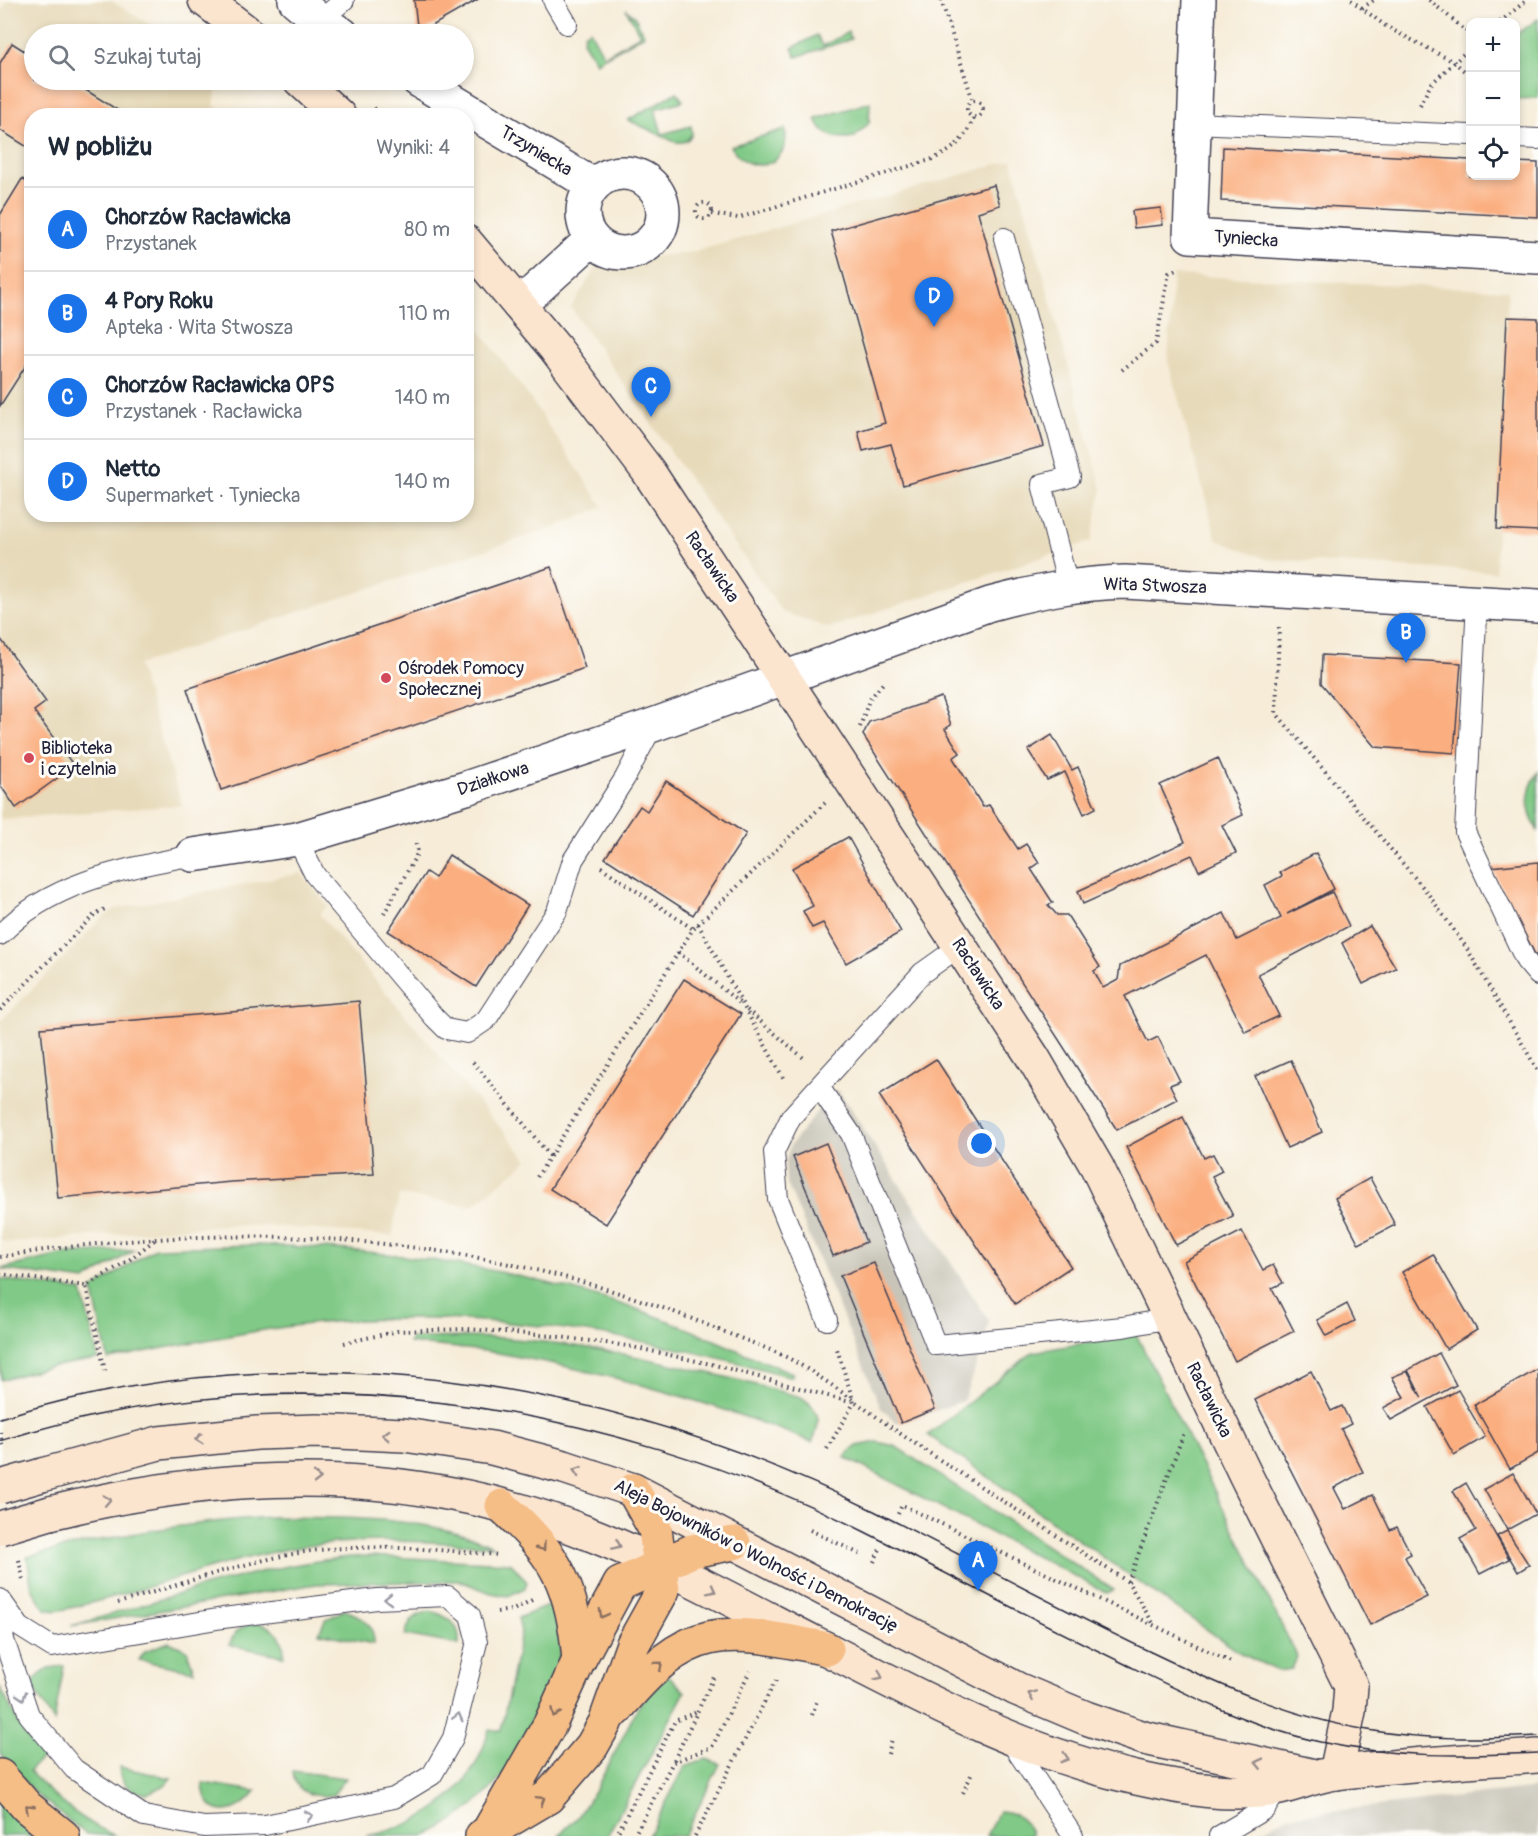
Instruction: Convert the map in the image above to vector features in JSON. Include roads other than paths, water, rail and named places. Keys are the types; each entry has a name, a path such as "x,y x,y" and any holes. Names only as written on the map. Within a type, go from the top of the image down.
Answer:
{"main road":[{"path":"486,1832 548,1797 592,1746 605,1723 633,1644 663,1590 656,1530 633,1490"},
{"path":"502,1506 532,1532 561,1575 576,1619 579,1660"},
{"path":"486,1832 550,1724 579,1660 620,1584 692,1551 734,1543"},
{"path":"605,1723 653,1669 676,1651 698,1641 720,1635 757,1634 827,1649"},
{"path":"0,1776 27,1807 63,1836"}],"street":[{"path":"205,0 236,24"},
{"path":"295,0 326,24"},
{"name":"Tyniecka","path":"1199,0 1190,236 1538,257"},
{"path":"311,90 330,108"},
{"name":"Trzyniecka","path":"435,90 465,108"},
{"name":"Trzyniecka","path":"474,114 593,185"},
{"path":"624,173 637,175 649,182 663,204 660,230 652,241 641,249 629,253 615,253 603,248 592,239 583,215 584,202 593,185 611,175 624,173"},
{"path":"519,305 592,239"},
{"name":"Racławicka","path":"474,252 519,305 642,462 786,677 1034,1059 1097,1167 1351,1686 1349,1711 1326,1774"},
{"name":"Wita Stwosza","path":"786,677 990,604 1068,586 1125,582 1538,606"},
{"name":"Działkowa","path":"194,855 297,839 466,788 786,677"},
{"name":"Aleja Bojowników o Wolność i Demokrację","path":"0,1486 159,1443 257,1432 317,1431 404,1436 492,1448 564,1467 633,1490 1017,1689 1086,1718 1144,1738 1326,1774"},
{"name":"Aleja Bojowników o Wolność i Demokrację","path":"0,1528 50,1513 158,1490 226,1482 293,1478 389,1484 502,1506 594,1535 660,1564 1009,1739 1099,1768 1182,1787 1232,1792 1278,1789 1326,1774 1538,1756"}],"lane":[{"path":"333,24 344,0"},
{"path":"553,0 567,24"},
{"path":"1193,123 1466,135"},
{"path":"1520,138 1538,139"},
{"path":"1004,238 1070,477 1042,484 1068,586"},
{"path":"1477,602 1466,832 1526,961 1538,975"},
{"path":"297,839 315,875 446,1029 468,1033 486,1020 556,911 578,852 625,778 653,725"},
{"path":"0,935 17,917 66,888 117,870 194,855"},
{"path":"827,1320 778,1199 774,1152 791,1117 922,973 960,946"},
{"path":"824,1083 851,1134 936,1345 1123,1327 1170,1318"},
{"path":"0,1599 20,1627 52,1647 223,1618 376,1599 448,1596 470,1615 477,1642 453,1738 432,1775 394,1798 264,1825 204,1827 144,1816 74,1769 29,1715 4,1640 0,1612"},
{"path":"1009,1739 1072,1836"},
{"path":"1219,1836 1265,1809 1278,1789"}],"tram line":[{"path":"0,1418 110,1391 222,1376 334,1373 445,1380 556,1399 665,1427 771,1465 874,1511 1155,1654 1259,1700 1340,1725 1411,1736 1474,1738 1538,1736"},
{"path":"0,1441 108,1413 218,1398 329,1395 440,1402 551,1421 659,1449 764,1486 865,1532 1172,1687 1269,1728 1320,1742 1374,1751 1456,1755 1538,1753"}],"place":[{"name":"Netto","path":"934,327"},
{"name":"Chorzów Racławicka OPS","path":"651,417"},
{"name":"4 Pory Roku","path":"1406,663"},
{"name":"Ośrodek Pomocy Społecznej","path":"386,678"},
{"name":"Biblioteka i czytelnia","path":"29,758"},
{"name":"Chorzów Racławicka","path":"978,1591"}]}
